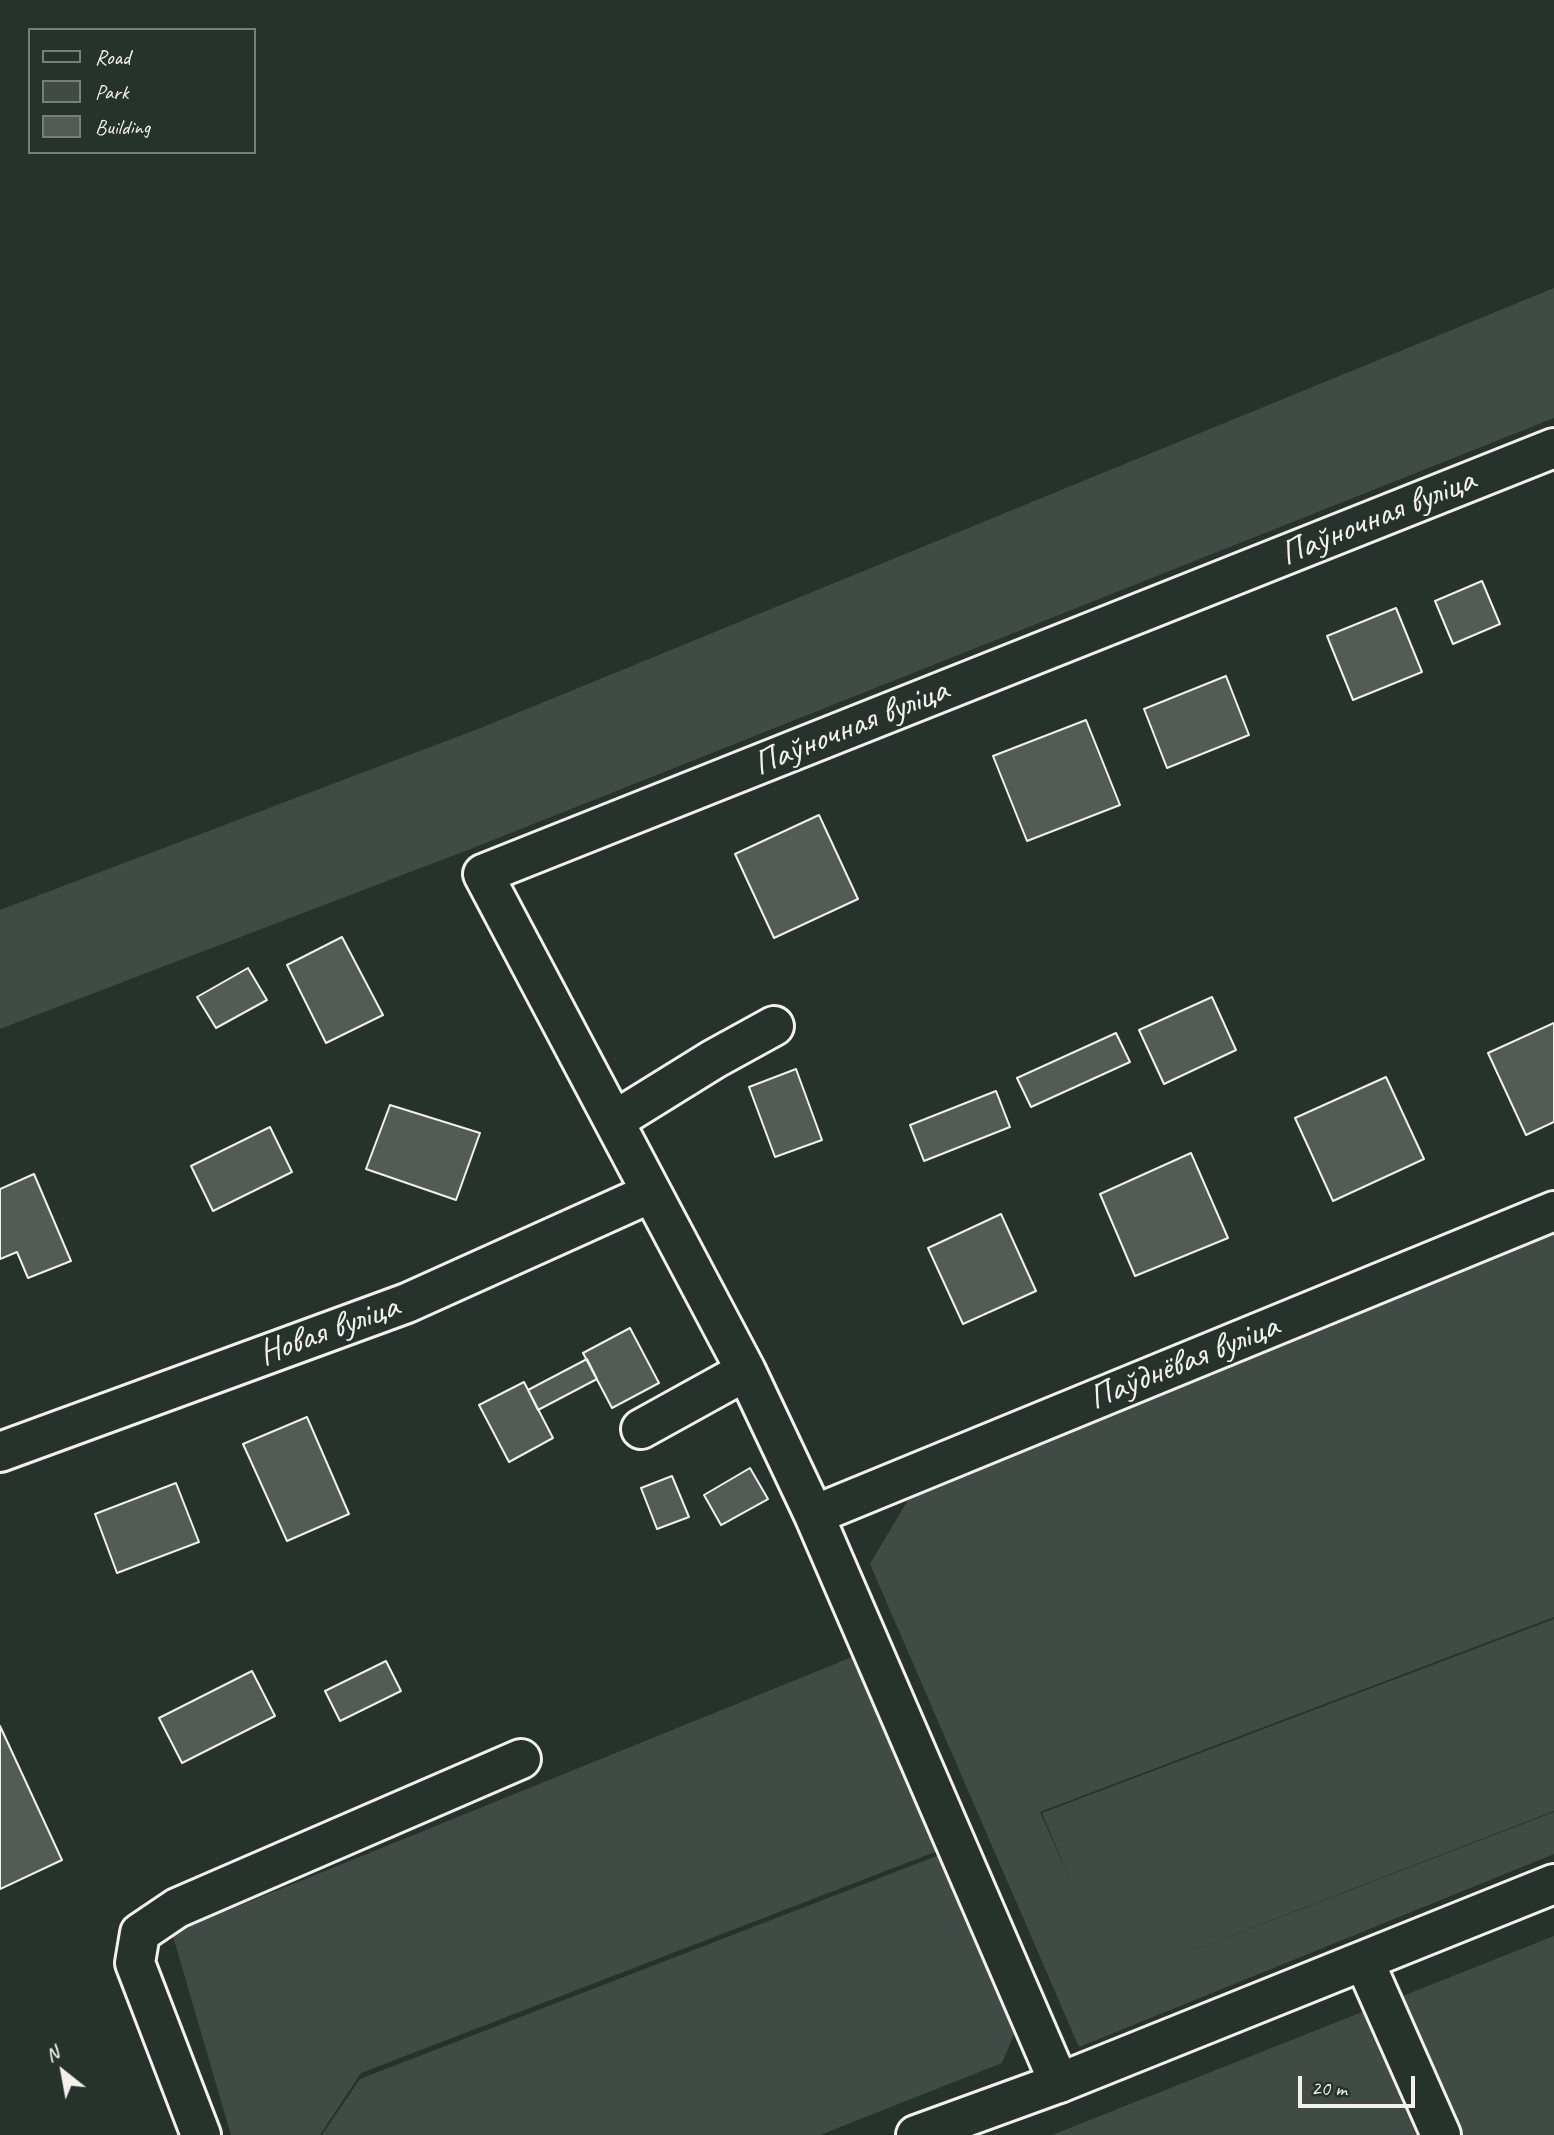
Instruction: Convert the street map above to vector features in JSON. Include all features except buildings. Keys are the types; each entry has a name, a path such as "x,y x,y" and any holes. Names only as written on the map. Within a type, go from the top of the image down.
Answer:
{"street":[{"name":"Паўночная вуліца","path":"1059,2082 814,1515 746,1371 483,873 1554,448"},
{"path":"614,1121 714,1059 774,1026"},
{"name":"Новая вуліца","path":"0,1452 407,1303 652,1193"},
{"name":"Паўднёвая вуліца","path":"814,1515 1554,1211"},
{"path":"641,1429 746,1371"},
{"path":"201,2135 135,1964 140,1933 177,1908 521,1759"},
{"path":"916,2135 1059,2082 1554,1884"},
{"path":"1364,1961 1441,2135"}],"green space":[{"path":"1554,288 1554,418 473,848 0,1029 0,910 483,727"},
{"path":"1554,1230 1554,1617 1040,1812 1072,1884 1042,1813 1554,1619 1554,1811 1114,1981 1554,1812 1554,1854 1079,2047 870,1564 908,1500"},
{"path":"867,1651 940,1850 361,2073 320,2135 231,2135 172,1933"},
{"path":"942,1854 1015,2032 1002,2063 820,2135 322,2135 360,2079"},
{"path":"1554,1936 1554,2135 1052,2135"}]}
